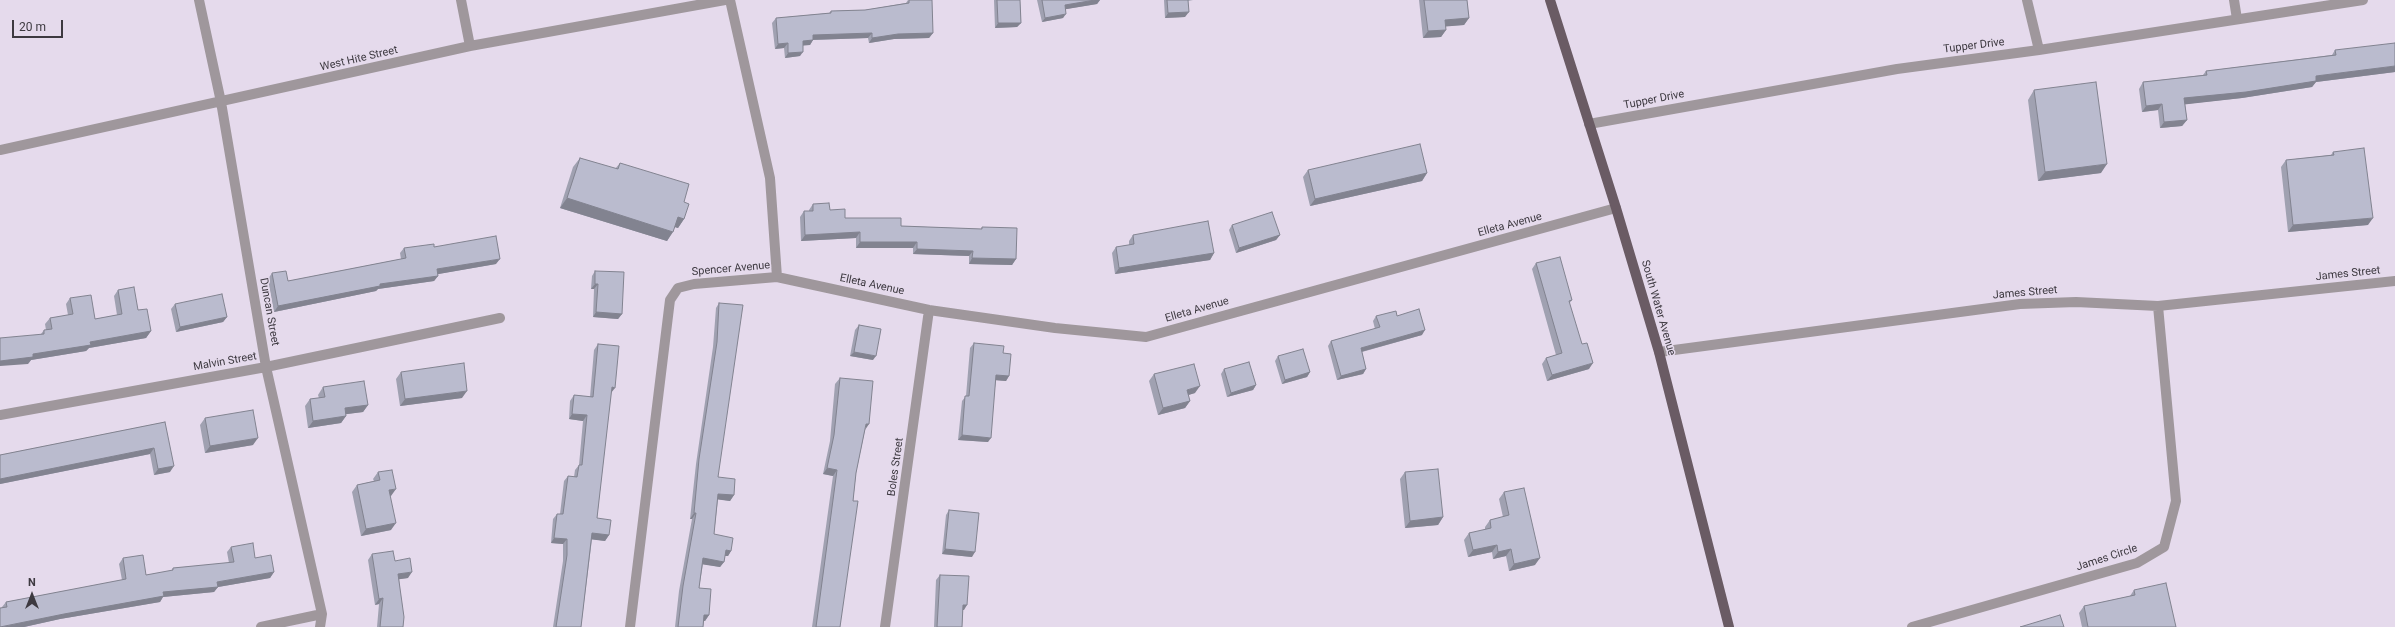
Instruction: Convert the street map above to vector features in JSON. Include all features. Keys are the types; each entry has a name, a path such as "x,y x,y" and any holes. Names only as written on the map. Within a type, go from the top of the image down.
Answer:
{"main road":[{"name":"South Water Avenue","path":"1550,0 1660,352 1729,627"}],"street":[{"name":"Duncan Street","path":"199,0 221,102 266,367 322,614 320,627"},
{"path":"461,0 470,46"},
{"name":"West Hite Street","path":"0,150 470,46 725,0"},
{"name":"Spencer Avenue","path":"630,627 670,300 678,288 694,284 777,277 770,178 730,0"},
{"path":"2027,0 2039,50"},
{"path":"2234,0 2237,19"},
{"name":"Tupper Drive","path":"1589,124 1897,69 2039,50 2363,0"},
{"name":"Elleta Avenue","path":"777,277 929,310 1055,328 1146,337 1616,208"},
{"name":"James Street","path":"1660,352 2020,304 2076,302 2158,306 2395,281"},
{"name":"James Circle","path":"1912,627 2137,563 2164,547 2176,501 2158,306"},
{"name":"Boles Street","path":"886,627 929,310"},
{"name":"Malvin Street","path":"0,415 266,367 500,318"},
{"path":"261,627 322,614"}],"building":[{"path":"909,0 932,0 933,33 898,34 872,38 872,33 813,35 813,40 803,41 803,52 788,53 788,43 778,44 776,18 831,13 831,11 865,10 909,3"},
{"path":"997,0 1020,0 1021,23 998,23"},
{"path":"1042,0 1095,0 1065,5 1066,14 1045,18"},
{"path":"1167,0 1188,0 1189,12 1168,13"},
{"path":"1424,0 1467,0 1469,18 1445,20 1446,30 1428,31"},
{"path":"2395,43 2395,66 2316,76 2316,81 2246,92 2184,98 2187,120 2164,122 2162,104 2146,106 2143,82 2207,75 2206,71 2336,55 2335,50"},
{"path":"2096,82 2107,164 2045,172 2034,90"},
{"path":"1420,144 1427,173 1315,199 1308,170"},
{"path":"2364,148 2373,218 2293,225 2286,160 2334,155 2333,152"},
{"path":"580,158 618,169 620,163 689,184 684,202 689,204 684,219 678,217 673,232 567,198"},
{"path":"829,203 830,210 845,209 845,218 901,218 901,226 982,229 982,227 1017,228 1016,259 972,258 973,251 917,249 917,242 860,242 860,232 805,235 804,211 813,211 813,204"},
{"path":"1272,212 1280,235 1239,248 1232,225"},
{"path":"1208,221 1214,253 1119,268 1116,247 1134,244 1133,235"},
{"path":"496,236 500,259 437,269 438,276 380,284 380,286 278,306 272,273 286,271 288,281 406,258 404,248 434,244 434,247"},
{"path":"1560,257 1572,300 1569,301 1582,344 1587,343 1593,363 1552,375 1546,358 1562,353 1536,263"},
{"path":"595,271 624,272 622,314 596,312 598,284 595,284"},
{"path":"134,287 138,310 147,309 151,331 90,342 91,345 33,354 33,357 0,361 0,338 44,334 44,330 52,329 50,318 73,314 70,298 91,295 95,319 122,314 118,290"},
{"path":"222,294 227,317 180,327 175,304"},
{"path":"719,303 743,305 718,477 735,479 734,495 718,494 714,534 733,538 731,551 726,550 724,562 703,558 699,588 711,589 709,615 704,615 703,627 678,627 683,586 696,513 694,513 699,459 717,342"},
{"path":"1419,309 1425,330 1361,348 1366,369 1341,376 1331,341 1380,327 1376,316 1396,311 1397,316"},
{"path":"859,325 881,329 876,356 854,352"},
{"path":"974,343 1004,346 1003,353 1011,354 1009,376 996,375 991,438 962,435 965,396 969,396"},
{"path":"598,344 619,346 615,388 612,387 597,518 611,520 609,535 592,533 581,627 556,627 567,555 567,539 554,538 557,514 563,514 568,476 577,477 579,465 582,465 587,415 572,414 574,395 593,397"},
{"path":"1303,349 1310,372 1285,380 1278,356"},
{"path":"1249,362 1256,385 1231,393 1224,369"},
{"path":"464,363 467,391 405,399 401,372"},
{"path":"1194,364 1200,386 1187,390 1190,401 1163,408 1154,374"},
{"path":"840,378 873,381 869,424 866,424 856,473 853,501 858,501 840,627 816,627 837,470 827,468 834,435"},
{"path":"364,381 368,405 345,408 346,416 313,421 310,399 325,397 323,387"},
{"path":"253,410 258,438 210,446 205,418"},
{"path":"165,422 174,466 158,469 154,448 0,479 0,455"},
{"path":"1438,469 1443,517 1410,521 1405,472"},
{"path":"392,470 396,489 389,490 396,523 366,529 357,485 380,480 378,472"},
{"path":"1524,488 1540,558 1514,564 1511,549 1498,552 1497,545 1473,550 1469,533 1491,528 1490,520 1509,515 1504,492"},
{"path":"949,510 979,513 975,552 945,549"},
{"path":"253,543 255,558 271,555 274,572 217,582 218,587 163,592 164,596 0,627 0,608 7,607 6,602 126,579 123,558 143,555 146,575 173,570 173,568 234,562 231,547"},
{"path":"393,551 395,561 410,558 412,572 398,574 404,617 403,627 380,627 383,598 379,599 372,554"},
{"path":"940,575 969,576 967,605 963,605 962,627 937,627"},
{"path":"2166,583 2176,627 2088,627 2084,606 2135,595 2134,590"},
{"path":"2060,615 2064,627 2020,627"}]}
